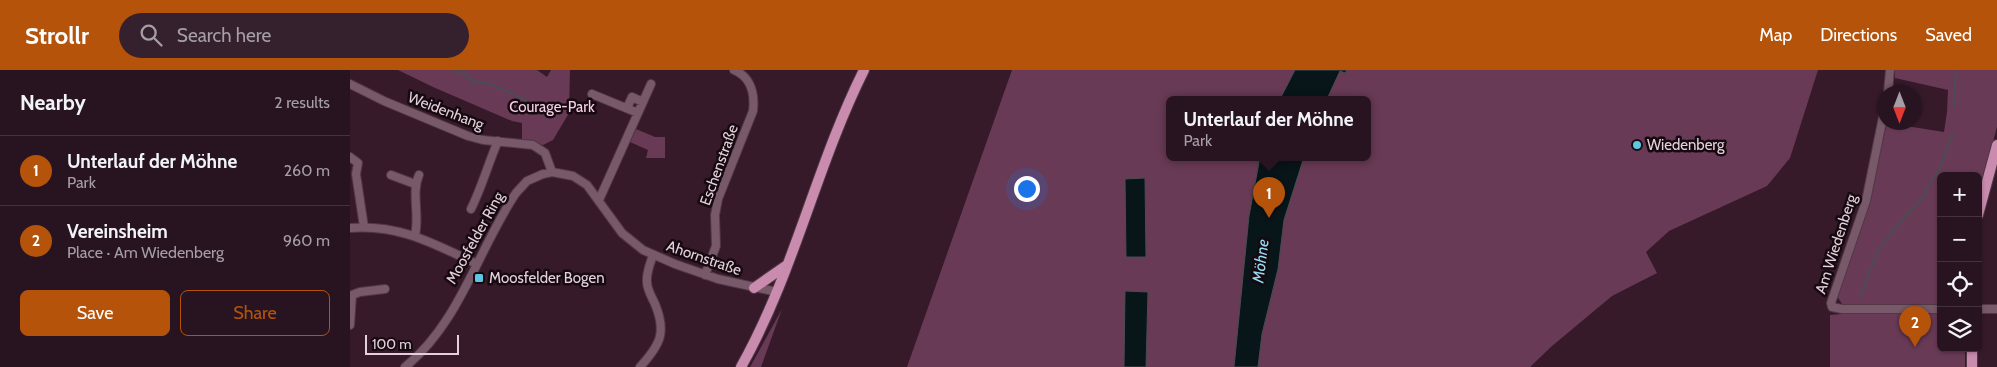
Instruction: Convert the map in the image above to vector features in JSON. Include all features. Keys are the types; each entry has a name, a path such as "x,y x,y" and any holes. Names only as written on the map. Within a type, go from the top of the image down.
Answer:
{"main road":[{"path":"741,367 761,330 777,292 843,116 864,70"},
{"path":"1982,201 1997,145"},
{"path":"754,288 788,264"},
{"path":"1972,352 1972,367"}],"street":[{"name":"Eschenstraße","path":"705,275 716,246 715,215 718,199 753,111 754,99 750,86 742,75 734,70"},
{"path":"1889,85 1890,70"},
{"name":"Weidenhang","path":"350,84 384,101 468,136 483,140 528,144 539,147 548,158 552,172"},
{"path":"599,200 651,84"},
{"path":"592,94 638,113"},
{"path":"627,108 632,97 643,102"},
{"name":"Am Wiedenberg","path":"1880,130 1866,201 1831,303 1832,307 1842,309 1937,309"},
{"path":"471,209 482,187 482,180 498,141"},
{"path":"350,157 358,163 356,174 364,227"},
{"path":"552,172 574,176 580,180 599,200 622,233 653,256"},
{"name":"Moosfelder Ring","path":"405,367 422,353 440,328 520,187 534,177 552,172"},
{"path":"391,175 415,184"},
{"path":"415,235 417,228 415,184 420,175"},
{"path":"350,228 364,227 399,230 415,235 477,264"},
{"name":"Ahornstraße","path":"640,367 655,350 661,336 661,323 647,285 648,268 653,256 705,275 777,292"},
{"path":"350,325 352,295 360,292 385,289"},
{"path":"1982,309 1997,309"}],"green space":[{"name":"Courage-Park","path":"398,70 537,70 547,77 551,70 570,70 569,113 553,140 543,145 522,139 522,123 512,121"},
{"path":"1012,70 1295,70 1282,96 1166,96 1166,161 1259,161 1256,175 1260,161 1371,161 1371,96 1285,96 1297,70 1818,70 1790,158 1767,186 1669,231 1646,252 1657,273 1612,296 1530,367 1258,367 1262,334 1278,269 1283,228 1253,194 1249,216 1234,367 907,367"},
{"path":"1895,70 1997,70 1997,127 1982,182 1982,172 1937,172 1937,307 1853,307 1843,305 1836,295 1868,206 1885,130 1922,129 1944,132 1948,90 1895,78"},
{"path":"636,129 655,137 665,137 665,158 646,158 648,150 630,142"},
{"path":"782,309 761,367 750,367"},
{"path":"1875,311 1937,312 1937,352 1965,352 1965,367 1830,367 1830,315"}],"water":[{"path":"1295,70 1347,70 1345,73 1340,71 1328,96 1282,96"},
{"name":"Möhne","path":"1259,161 1303,161 1284,220 1278,269 1262,334 1258,367 1234,367 1249,216"},
{"path":"1145,178 1146,257 1126,257 1125,179"},
{"path":"1125,291 1148,292 1146,367 1124,367"}],"waterway":[{"path":"453,70 465,74 473,82 491,84 525,100 530,105"},
{"path":"1955,106 1956,70"},
{"path":"1860,297 1878,251 1925,195 1927,187 1940,168 1953,132"}],"place":[{"name":"Wiedenberg","path":"1637,145"},
{"name":"Unterlauf der Möhne","path":"1269,218"},
{"name":"Moosfelder Bogen","path":"479,278"},
{"name":"Vereinsheim","path":"1915,347"}]}
